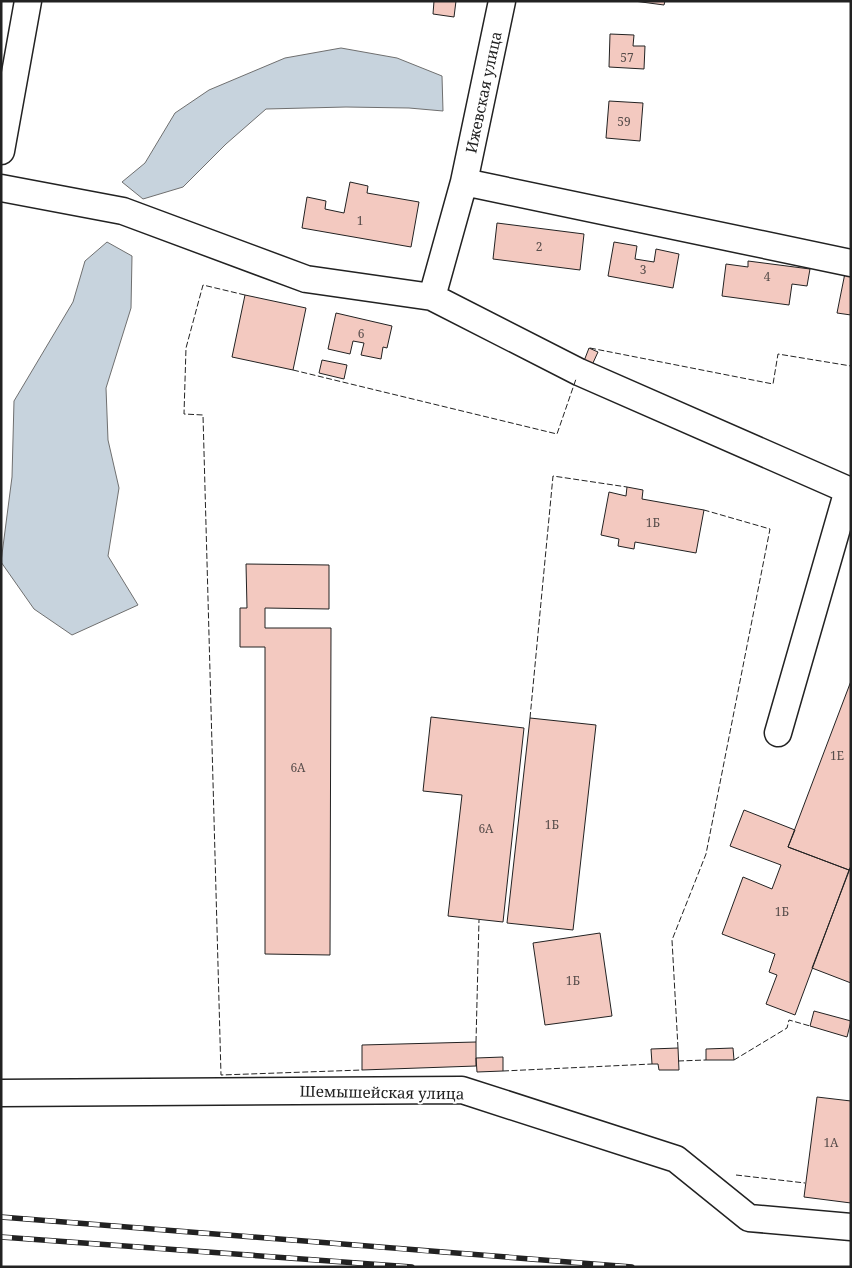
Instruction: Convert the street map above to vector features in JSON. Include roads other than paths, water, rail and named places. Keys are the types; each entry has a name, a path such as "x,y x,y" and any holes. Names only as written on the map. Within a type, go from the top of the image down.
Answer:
{"street":[{"path":"1,151 28,1"},
{"name":"Ижевская улица","path":"432,297 464,182 502,1"},
{"path":"464,182 851,263"},
{"path":"1,188 123,211 306,279 432,297 579,372 848,490 778,733"},
{"name":"Шемышейская улица","path":"1,1093 462,1090 676,1159 749,1218 851,1227"}],"railway":[{"path":"1,1217 632,1267"},
{"path":"1,1237 412,1267"}]}
